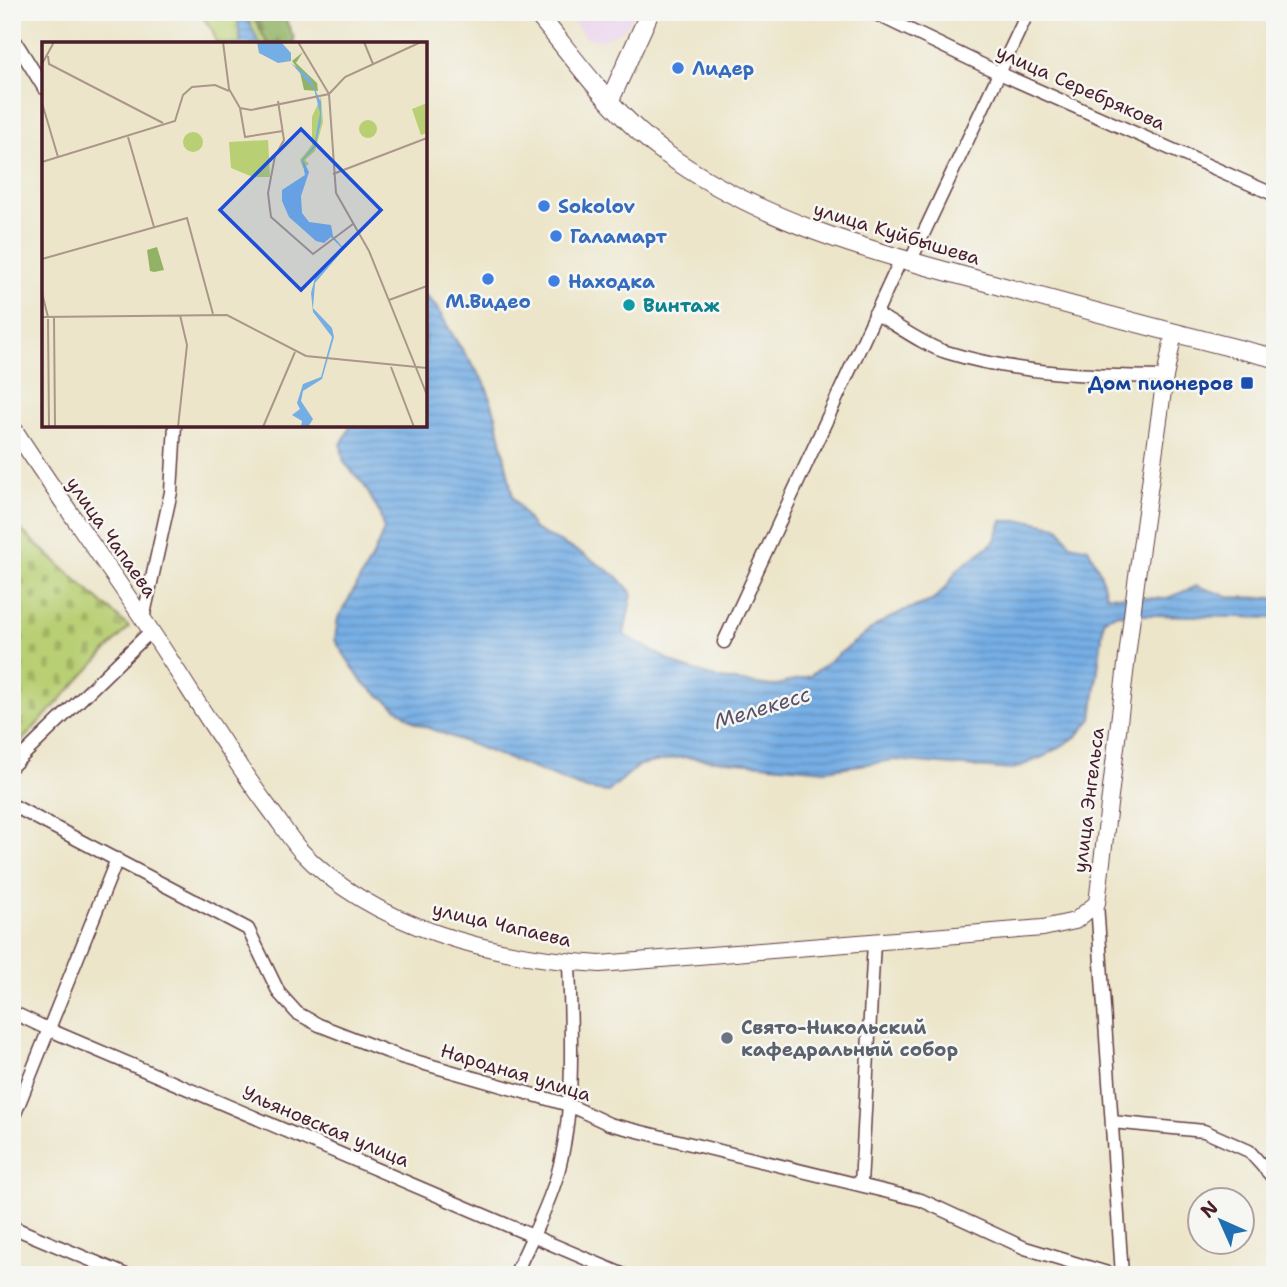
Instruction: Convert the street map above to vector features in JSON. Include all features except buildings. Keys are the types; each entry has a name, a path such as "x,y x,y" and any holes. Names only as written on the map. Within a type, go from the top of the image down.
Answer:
{"main road":[{"name":"улица Куйбышева","path":"536,12 610,100 663,152 721,189 789,222 872,252 1174,334 1275,358"},
{"path":"610,100 650,12"}],"street":[{"name":"улица Серебрякова","path":"872,12 999,73 1275,195"},
{"path":"724,642 875,313 905,261 1028,12"},
{"path":"12,36 42,85"},
{"path":"875,313 944,352 1081,376 1165,377"},
{"name":"улица Энгельса","path":"1122,1275 1097,903 1129,634 1165,377 1174,334"},
{"name":"улица Чапаева","path":"12,426 245,775 300,850 342,886 404,922 462,940 569,962 600,964 1043,928 1075,920 1097,903"},
{"path":"12,766 147,625 171,492 175,427"},
{"name":"Народная улица","path":"12,804 248,929 279,993 297,1013 319,1025 401,1057 569,1105 609,1124 921,1200 1025,1248 1114,1275"},
{"path":"12,1121 117,859"},
{"path":"861,1185 874,942"},
{"path":"515,1275 557,1176 569,1105 569,962"},
{"name":"Ульяновская улица","path":"12,1012 624,1275"},
{"path":"1112,1122 1203,1130 1250,1152 1275,1180"},
{"path":"12,1227 126,1275"},
{"path":"1269,1275 1275,1273"}],"shaded area":[{"path":"565,12 637,12 623,30 599,41 584,36"}],"green space":[{"path":"199,12 251,12 267,42 216,42 213,31"},
{"path":"251,12 282,12 294,42 267,42"},
{"path":"12,522 129,627 12,751"}],"water":[{"path":"233,12 245,12 258,42 241,42 238,22"},
{"name":"Мелекесс","path":"427,297 437,308 485,383 496,416 513,497 534,529 583,554 618,577 632,593 624,635 680,666 721,679 773,686 810,676 878,624 903,611 932,601 947,586 957,570 994,542 1002,521 1031,521 1059,527 1070,544 1088,548 1100,571 1106,595 1165,599 1197,586 1231,597 1275,598 1275,618 1116,614 1104,619 1092,719 1076,737 1045,756 1011,770 894,760 826,770 682,757 639,765 608,792 586,789 416,723 362,682 335,640 338,618 373,556 384,530 379,512 364,485 344,462 341,445 350,427 427,427"}],"place":[{"name":"Лидер","path":"678,68"},
{"name":"Sokolov","path":"544,206"},
{"name":"Галамарт","path":"556,236"},
{"name":"М.Видео","path":"488,279"},
{"name":"Находка","path":"554,281"},
{"name":"Винтаж","path":"629,305"},
{"name":"Дом пионеров","path":"1247,383"},
{"name":"Свято-Никольский кафедральный собор","path":"727,1038"}]}
